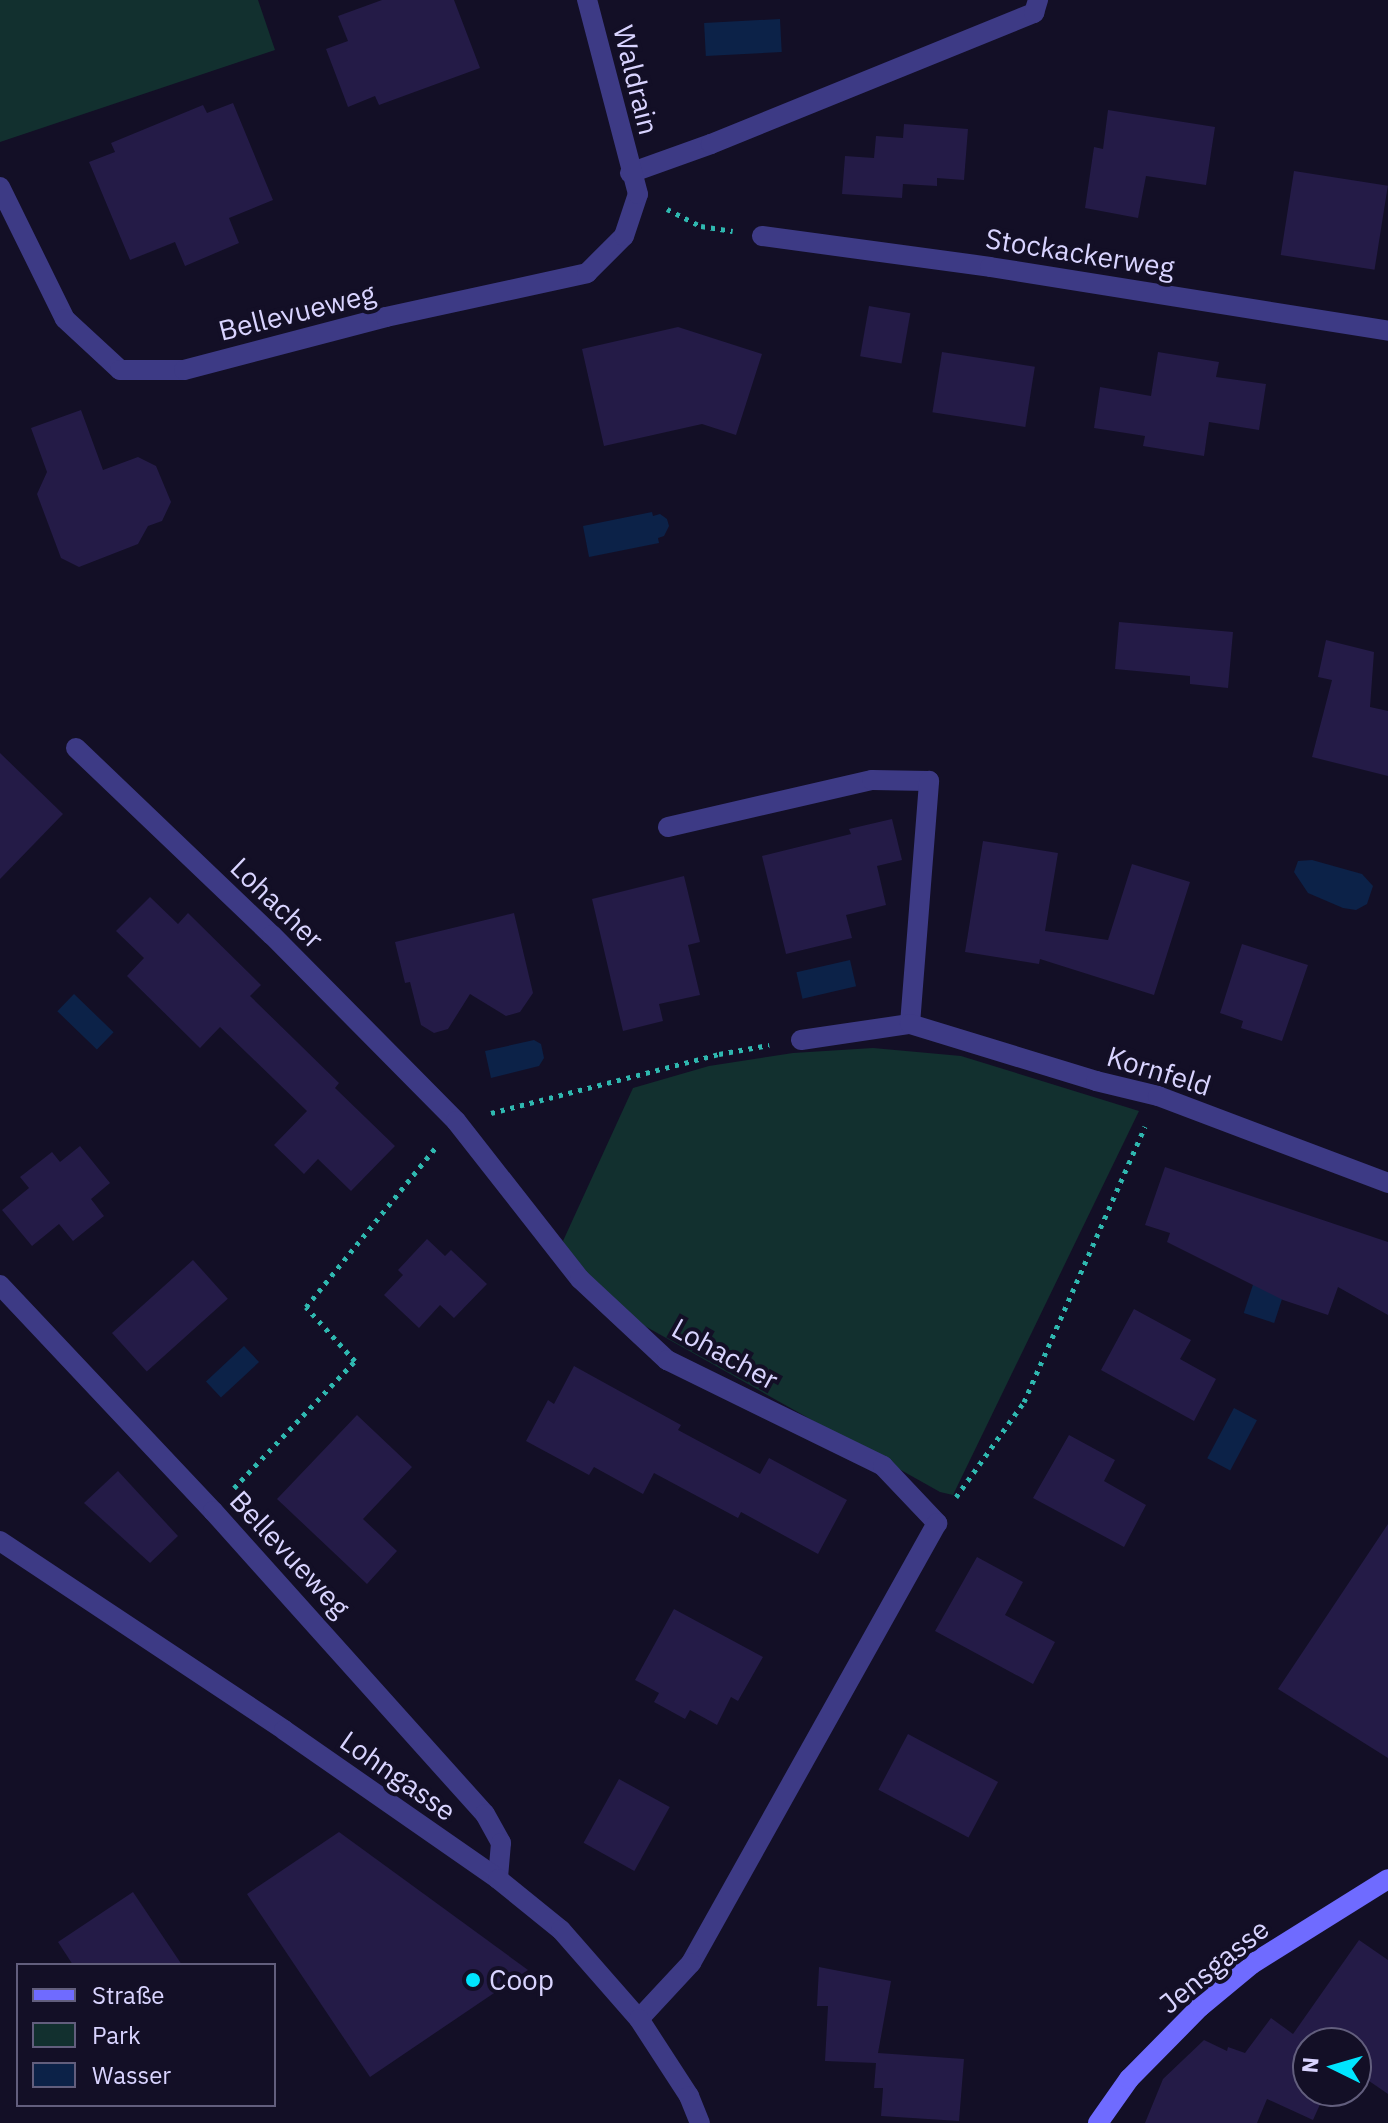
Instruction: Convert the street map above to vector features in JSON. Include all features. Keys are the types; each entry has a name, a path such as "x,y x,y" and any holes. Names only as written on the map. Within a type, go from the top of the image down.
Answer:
{"street":[{"name":"Waldrain","path":"587,0 630,173"},
{"path":"638,194 630,173 711,144 1034,13 1038,0"},
{"name":"Bellevueweg","path":"0,187 65,319 120,370 184,370 386,317 587,273 624,236 638,194"},
{"name":"Stockackerweg","path":"762,236 990,267 1388,331"},
{"name":"Lohacher","path":"76,748 272,935 456,1121 580,1279 667,1360 883,1466 937,1523"},
{"path":"668,827 872,780 929,781 910,1024"},
{"name":"Kornfeld","path":"801,1040 910,1024 1096,1081 1158,1096 1388,1183"},
{"name":"Bellevueweg","path":"0,1285 213,1511 485,1814 501,1843 498,1879"},
{"path":"639,2019 691,1963 937,1523"},
{"name":"Lohngasse","path":"0,1541 284,1730 498,1879 561,1930 639,2019 689,2096 700,2123"},
{"name":"Jensgasse","path":"1098,2123 1129,2079 1200,2007 1252,1964 1388,1879"}],"path":[{"path":"638,194 701,226 762,236"},
{"path":"213,1511 355,1361 306,1307 456,1121 719,1054 801,1040"},
{"path":"937,1523 1024,1402 1158,1096"}],"green space":[{"path":"0,0 258,0 275,50 0,142"},
{"path":"873,1048 961,1056 1139,1111 953,1495 940,1492 643,1325 582,1271 563,1241 633,1088 709,1066 793,1053"}],"water":[{"path":"780,19 782,52 706,56 704,23"},
{"path":"652,512 653,516 660,514 667,519 669,526 664,536 658,538 659,543 589,557 583,526"},
{"path":"1312,860 1362,874 1373,886 1367,904 1356,910 1343,908 1308,893 1294,872 1298,861"},
{"path":"850,960 856,986 802,999 796,972"},
{"path":"74,994 114,1032 97,1049 57,1011"},
{"path":"534,1040 541,1044 544,1058 539,1066 491,1078 485,1051"},
{"path":"1262,1257 1292,1267 1274,1323 1244,1313"},
{"path":"244,1346 259,1362 221,1398 206,1381"},
{"path":"1234,1408 1257,1420 1230,1471 1207,1458"}],"building":[{"path":"382,0 454,0 480,68 379,105 375,96 348,107 326,49 348,41 338,16"},
{"path":"233,103 273,200 229,218 239,243 185,266 175,242 130,260 89,162 115,152 111,143 203,105 207,113"},
{"path":"1108,110 1215,127 1206,185 1146,176 1138,218 1085,208 1094,147 1103,149"},
{"path":"904,124 968,129 964,180 937,178 937,186 903,184 902,198 842,194 845,156 874,158 876,136 903,138"},
{"path":"1294,171 1388,186 1375,270 1281,255"},
{"path":"869,306 910,313 902,364 860,356"},
{"path":"678,327 762,354 736,435 702,424 604,446 582,349"},
{"path":"942,352 1035,367 1025,427 932,412"},
{"path":"1158,352 1219,362 1216,377 1266,384 1259,430 1209,422 1204,456 1143,446 1145,436 1094,428 1100,387 1151,396"},
{"path":"81,410 103,470 138,457 156,466 171,502 162,521 148,526 138,544 79,567 61,558 37,494 47,472 31,428"},
{"path":"1119,622 1233,632 1228,688 1190,684 1190,676 1115,669"},
{"path":"1326,640 1374,652 1370,707 1388,711 1388,776 1312,757 1332,680 1318,677"},
{"path":"0,753 63,814 0,879"},
{"path":"892,819 902,860 877,866 886,905 846,915 852,938 786,954 762,856 851,834 849,829"},
{"path":"983,841 1058,853 1045,931 1108,940 1132,864 1190,882 1154,995 1040,959 1039,964 965,952"},
{"path":"684,876 700,942 688,945 700,995 659,1004 663,1021 623,1031 592,899"},
{"path":"150,897 178,924 188,913 261,985 250,996 339,1083 335,1088 395,1146 351,1191 318,1159 304,1174 274,1145 307,1111 220,1027 200,1048 127,976 144,958 116,931"},
{"path":"514,913 533,993 520,1012 506,1016 470,994 448,1029 434,1033 421,1025 410,982 405,983 395,942"},
{"path":"1242,944 1308,965 1282,1041 1241,1028 1243,1021 1220,1013"},
{"path":"80,1146 110,1183 91,1199 104,1216 73,1241 59,1224 32,1246 2,1210 29,1188 20,1177 52,1152 60,1162"},
{"path":"1165,1167 1388,1242 1388,1315 1338,1287 1328,1315 1283,1300 1167,1242 1170,1233 1145,1225"},
{"path":"427,1239 445,1256 451,1250 487,1284 454,1318 440,1305 419,1328 384,1295 403,1275 398,1270"},
{"path":"193,1260 228,1299 147,1372 112,1333"},
{"path":"1134,1309 1191,1340 1180,1359 1216,1379 1194,1421 1101,1370"},
{"path":"574,1366 681,1425 678,1430 760,1474 769,1458 847,1500 818,1554 741,1512 738,1518 654,1473 643,1494 594,1467 589,1475 526,1441 548,1400 554,1404"},
{"path":"357,1415 412,1467 363,1519 397,1551 367,1584 277,1499"},
{"path":"1069,1435 1115,1460 1104,1481 1146,1505 1124,1547 1033,1498"},
{"path":"118,1471 178,1536 150,1563 84,1503"},
{"path":"1388,1524 1388,1758 1278,1689"},
{"path":"977,1557 1023,1582 1005,1615 1055,1642 1033,1684 935,1631"},
{"path":"674,1609 763,1657 738,1701 731,1697 717,1725 690,1710 685,1719 654,1702 659,1693 635,1680"},
{"path":"908,1734 998,1782 968,1838 878,1790"},
{"path":"619,1779 670,1807 634,1871 584,1843"},
{"path":"339,1832 528,1970 370,2077 247,1894"},
{"path":"133,1892 181,1963 72,1963 58,1942"},
{"path":"1359,1940 1388,1960 1388,2094 1372,2083 1372,2027 1298,2027"},
{"path":"819,1967 891,1981 878,2053 964,2059 959,2121 881,2116 883,2088 874,2088 876,2063 825,2061 828,2006 817,2006"},
{"path":"1271,2018 1292,2033 1292,2107 1319,2107 1313,2120 1267,2099 1257,2123 1145,2123 1163,2079 1204,2040 1227,2051 1228,2047 1245,2053"}],"place":[{"name":"Coop","path":"473,1980"}]}
